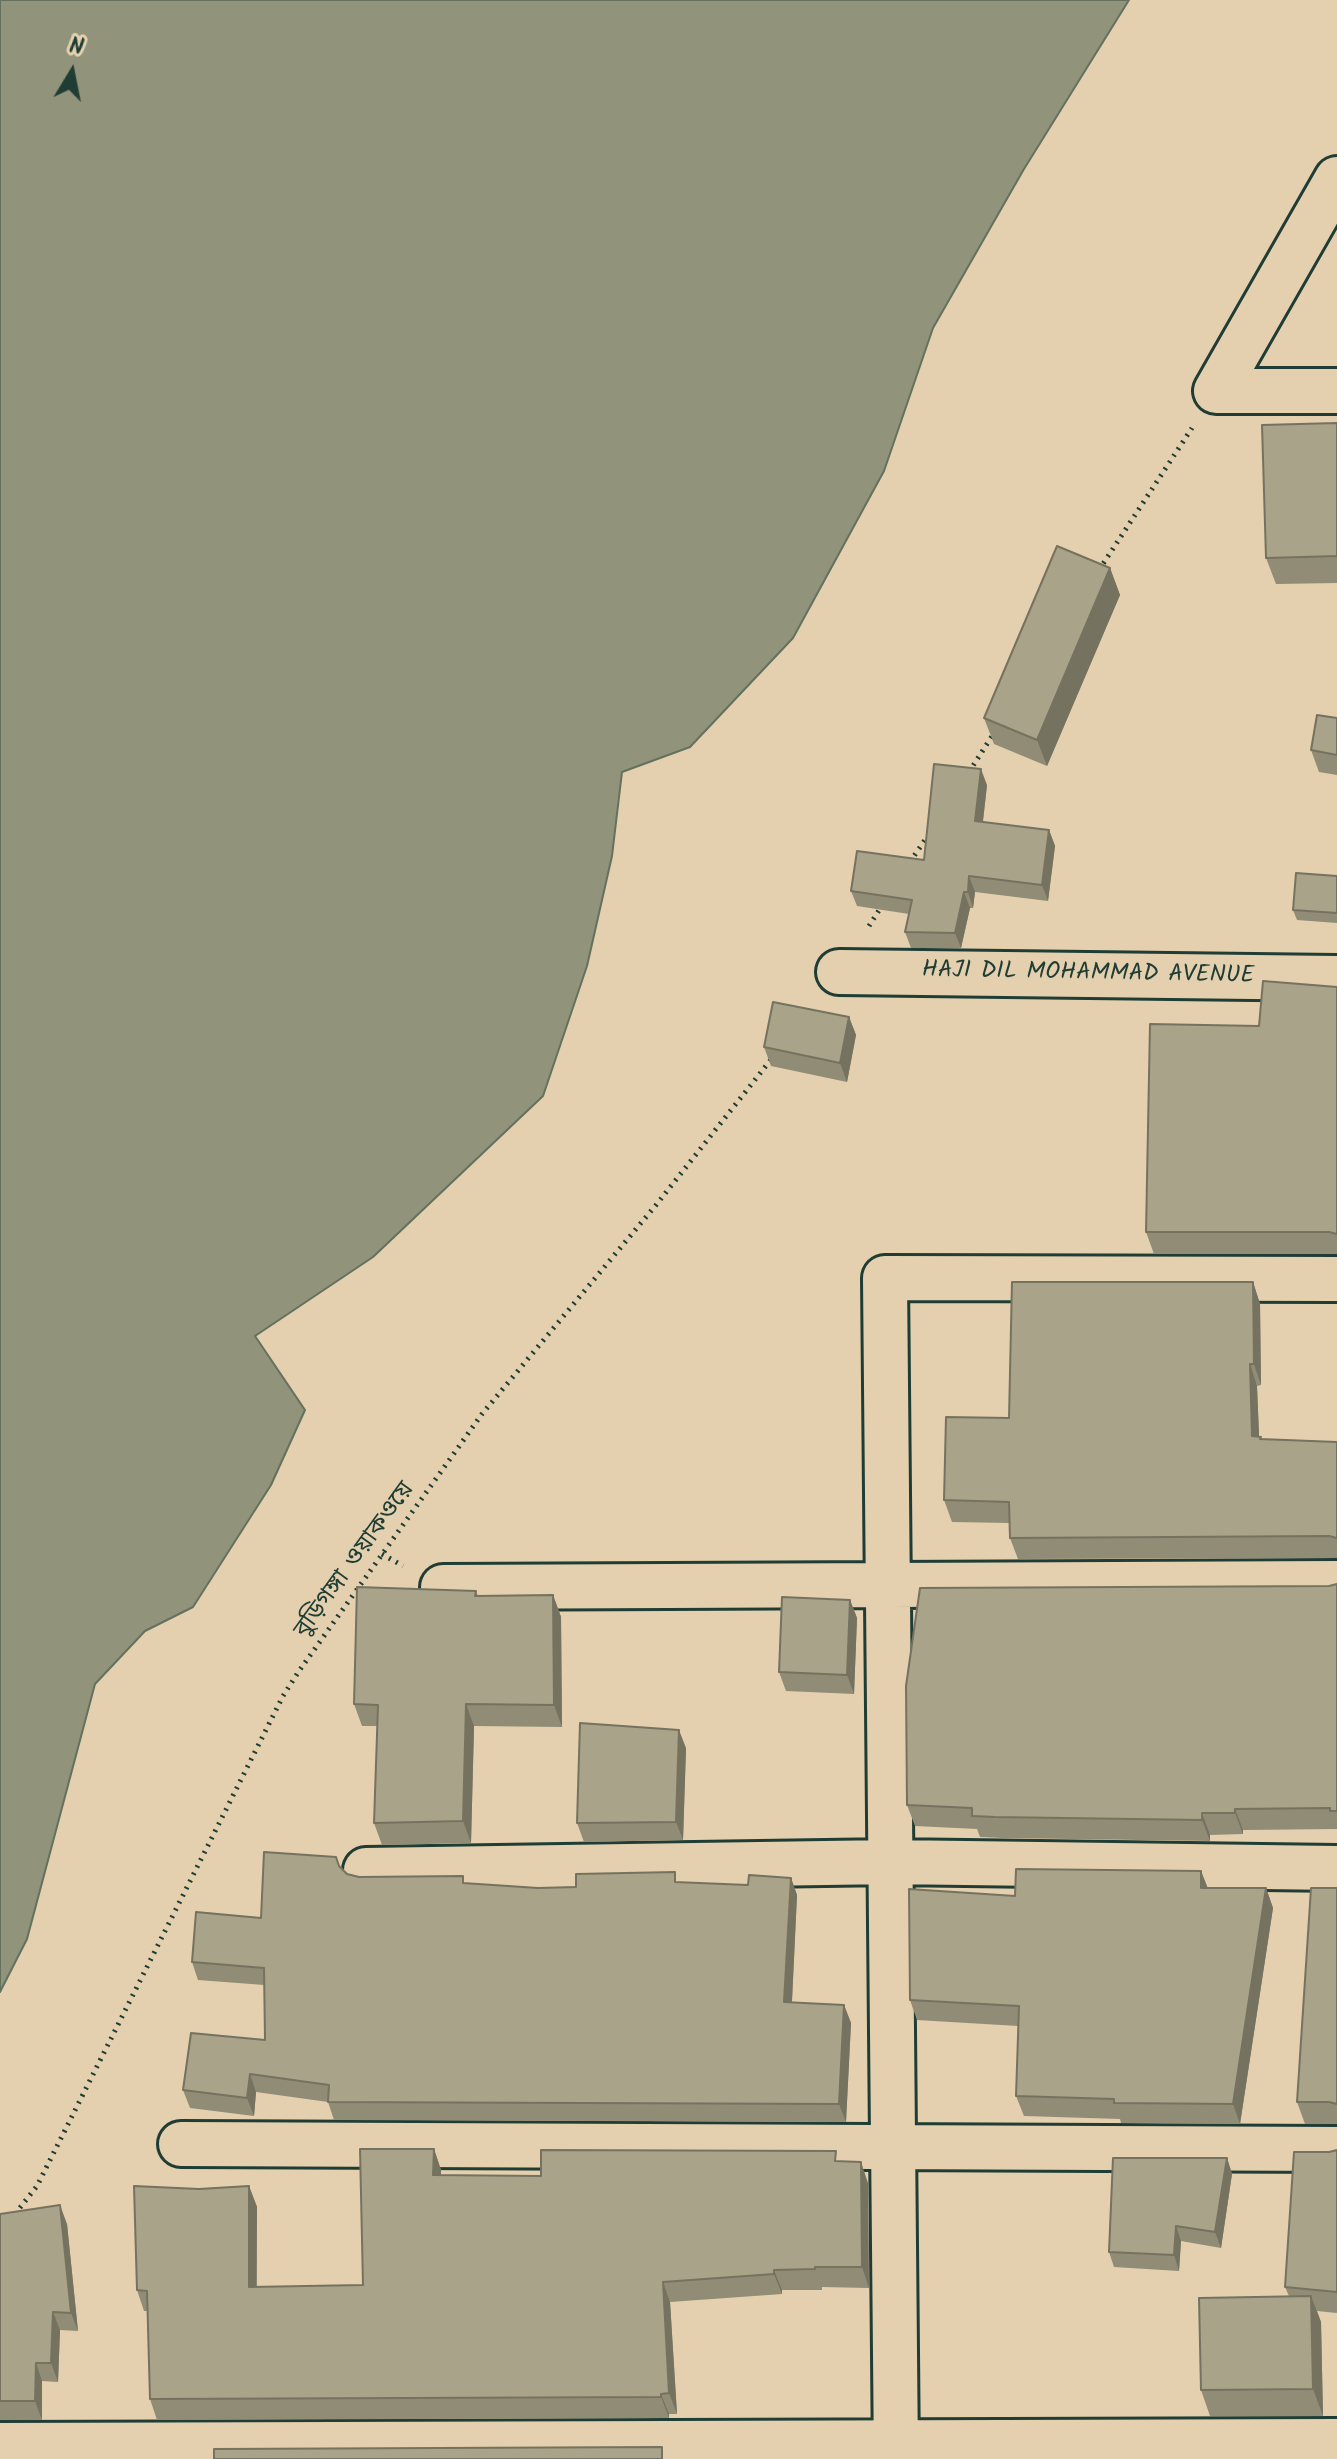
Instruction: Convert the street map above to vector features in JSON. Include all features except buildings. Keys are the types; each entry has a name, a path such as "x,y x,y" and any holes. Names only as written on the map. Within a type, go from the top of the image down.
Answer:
{"street":[{"path":"1337,179 1216,391 1337,391"},
{"name":"HAJI DIL MOHAMMAD AVENUE","path":"839,972 1337,978"},
{"path":"896,2451 885,1278 1337,1279"},
{"path":"443,1587 1337,1583"},
{"path":"366,1870 891,1862 1337,1868"},
{"path":"181,2144 1337,2149"},
{"path":"0,2445 896,2451 1337,2441"}],"path":[{"path":"1096,576 1216,391"},
{"path":"968,774 1002,721"},
{"path":"908,866 933,827"},
{"path":"839,972 891,893"},
{"name":"বুড়িগঙ্গা ওয়াকওয়ে","path":"9,2222 37,2186 283,1696 299,1671 482,1414 656,1205 782,1045"}],"shaded area":[{"path":"0,0 1129,0 1024,169 933,328 884,471 793,638 690,747 622,772 612,856 587,966 543,1096 373,1257 255,1336 305,1410 271,1485 193,1607 145,1631 95,1684 27,1939 0,1992"}]}
